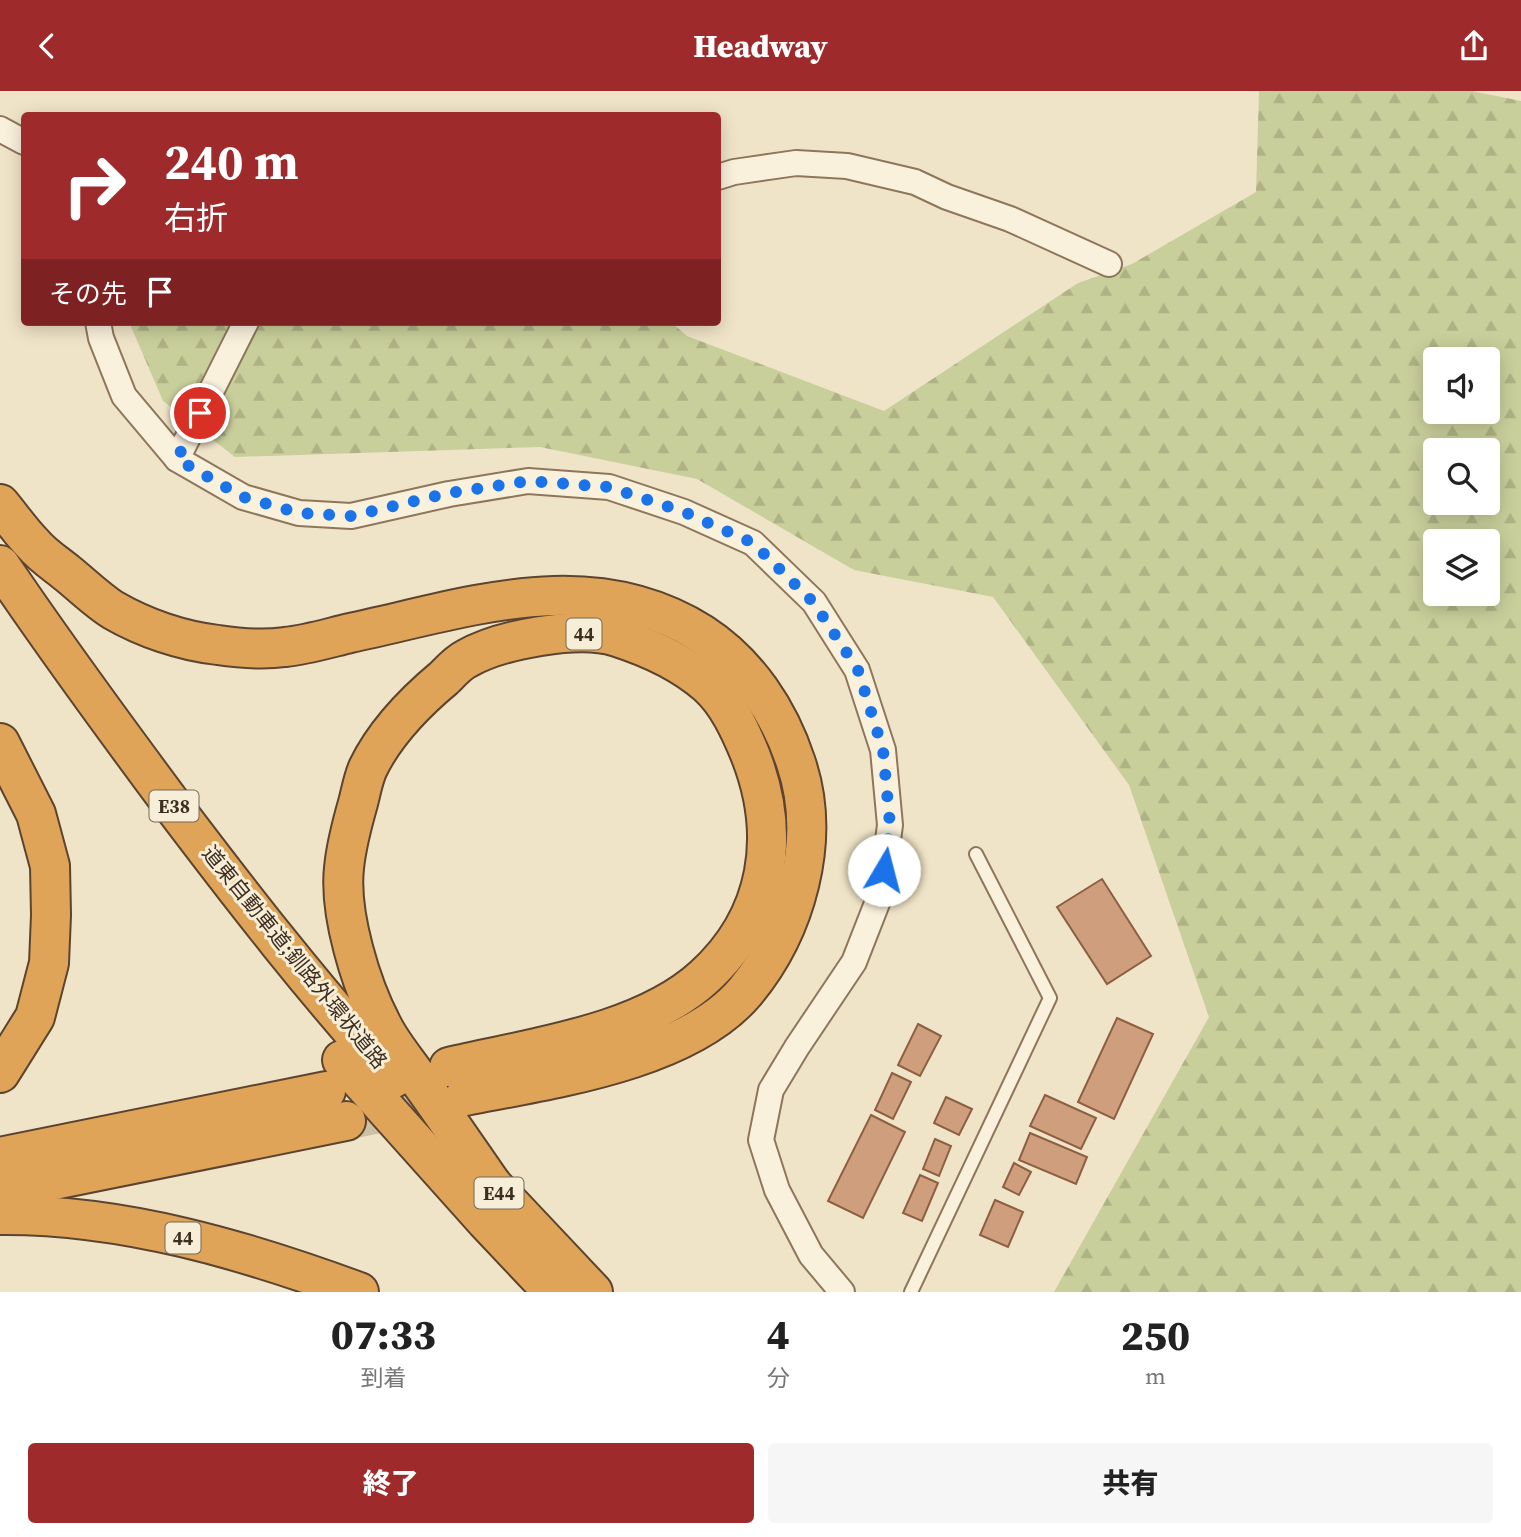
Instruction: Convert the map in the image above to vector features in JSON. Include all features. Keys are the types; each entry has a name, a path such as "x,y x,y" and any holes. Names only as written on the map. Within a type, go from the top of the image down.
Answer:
{"highway":[{"name":"44","path":"0,504 35,547 112,609 158,631 217,645 283,648 502,599 569,594 625,601 681,621 721,646 756,683 780,721 797,765 806,806 805,850 797,891 782,934 763,970 732,1008 681,1040 591,1070 457,1081 594,1034 664,1006 704,978 731,948 751,916 763,882 768,845 766,809 757,771 738,724 709,686 664,656 613,635 564,633 511,642 465,659 396,724 368,769 353,820 344,871 347,917 361,974 383,1027 495,1189"},
{"name":"道東自動車道;釧路外環状道路","path":"0,565 125,741 236,889 359,1039 392,1095 486,1221 552,1292"},
{"name":"道東自動車道;釧路外環状道路","path":"0,606 102,755 214,903 339,1056 392,1095 495,1189 593,1292"},
{"path":"0,743 36,814 50,866 51,915 49,963 35,1017 0,1073"},
{"path":"0,1157 336,1106 0,1191"},
{"name":"44","path":"0,1215 37,1215 149,1231 292,1267 359,1292"}],"street":[{"path":"0,129 21,140"},
{"path":"721,176 796,163 847,166 915,182 947,197 1010,219 1109,264"},
{"path":"99,326 124,396 177,459 243,497 299,513 351,516 449,493 528,481 609,487 684,512 753,543 814,603 858,670 883,750 890,825 880,893 855,962 771,1090 761,1140 777,1190 811,1255 842,1292"},
{"path":"177,459 244,326"}],"lane":[{"path":"911,1292 1050,998 976,854"}],"green space":[{"path":"1259,91 1472,91 1521,101 1521,1292 1054,1292 1209,1017 1129,785 993,597 854,570 697,479 540,447 235,457 163,401 131,326 676,326 687,336 884,411 1078,283 1132,264 1256,192"}],"building":[{"path":"1102,879 1151,956 1107,984 1057,907"},
{"path":"1117,1018 1153,1034 1114,1119 1078,1102"},
{"path":"918,1024 941,1036 920,1076 898,1065"},
{"path":"892,1073 911,1082 893,1119 875,1110"},
{"path":"1045,1095 1096,1118 1081,1149 1030,1126"},
{"path":"946,1097 972,1109 959,1135 934,1123"},
{"path":"871,1115 905,1132 863,1218 828,1201"},
{"path":"1030,1133 1087,1157 1076,1184 1019,1160"},
{"path":"935,1139 951,1146 939,1176 923,1169"},
{"path":"1014,1163 1031,1172 1019,1195 1003,1187"},
{"path":"920,1175 938,1183 922,1221 903,1213"},
{"path":"995,1200 1023,1212 1008,1247 980,1235"}],"tunnel":[{"path":"346,1121 465,1096"}],"route":[{"path":"200,413 177,459 243,497 299,513 351,516 449,493 528,481 609,487 684,512 753,543 814,603 858,670 883,750 890,825 884,870"}]}
